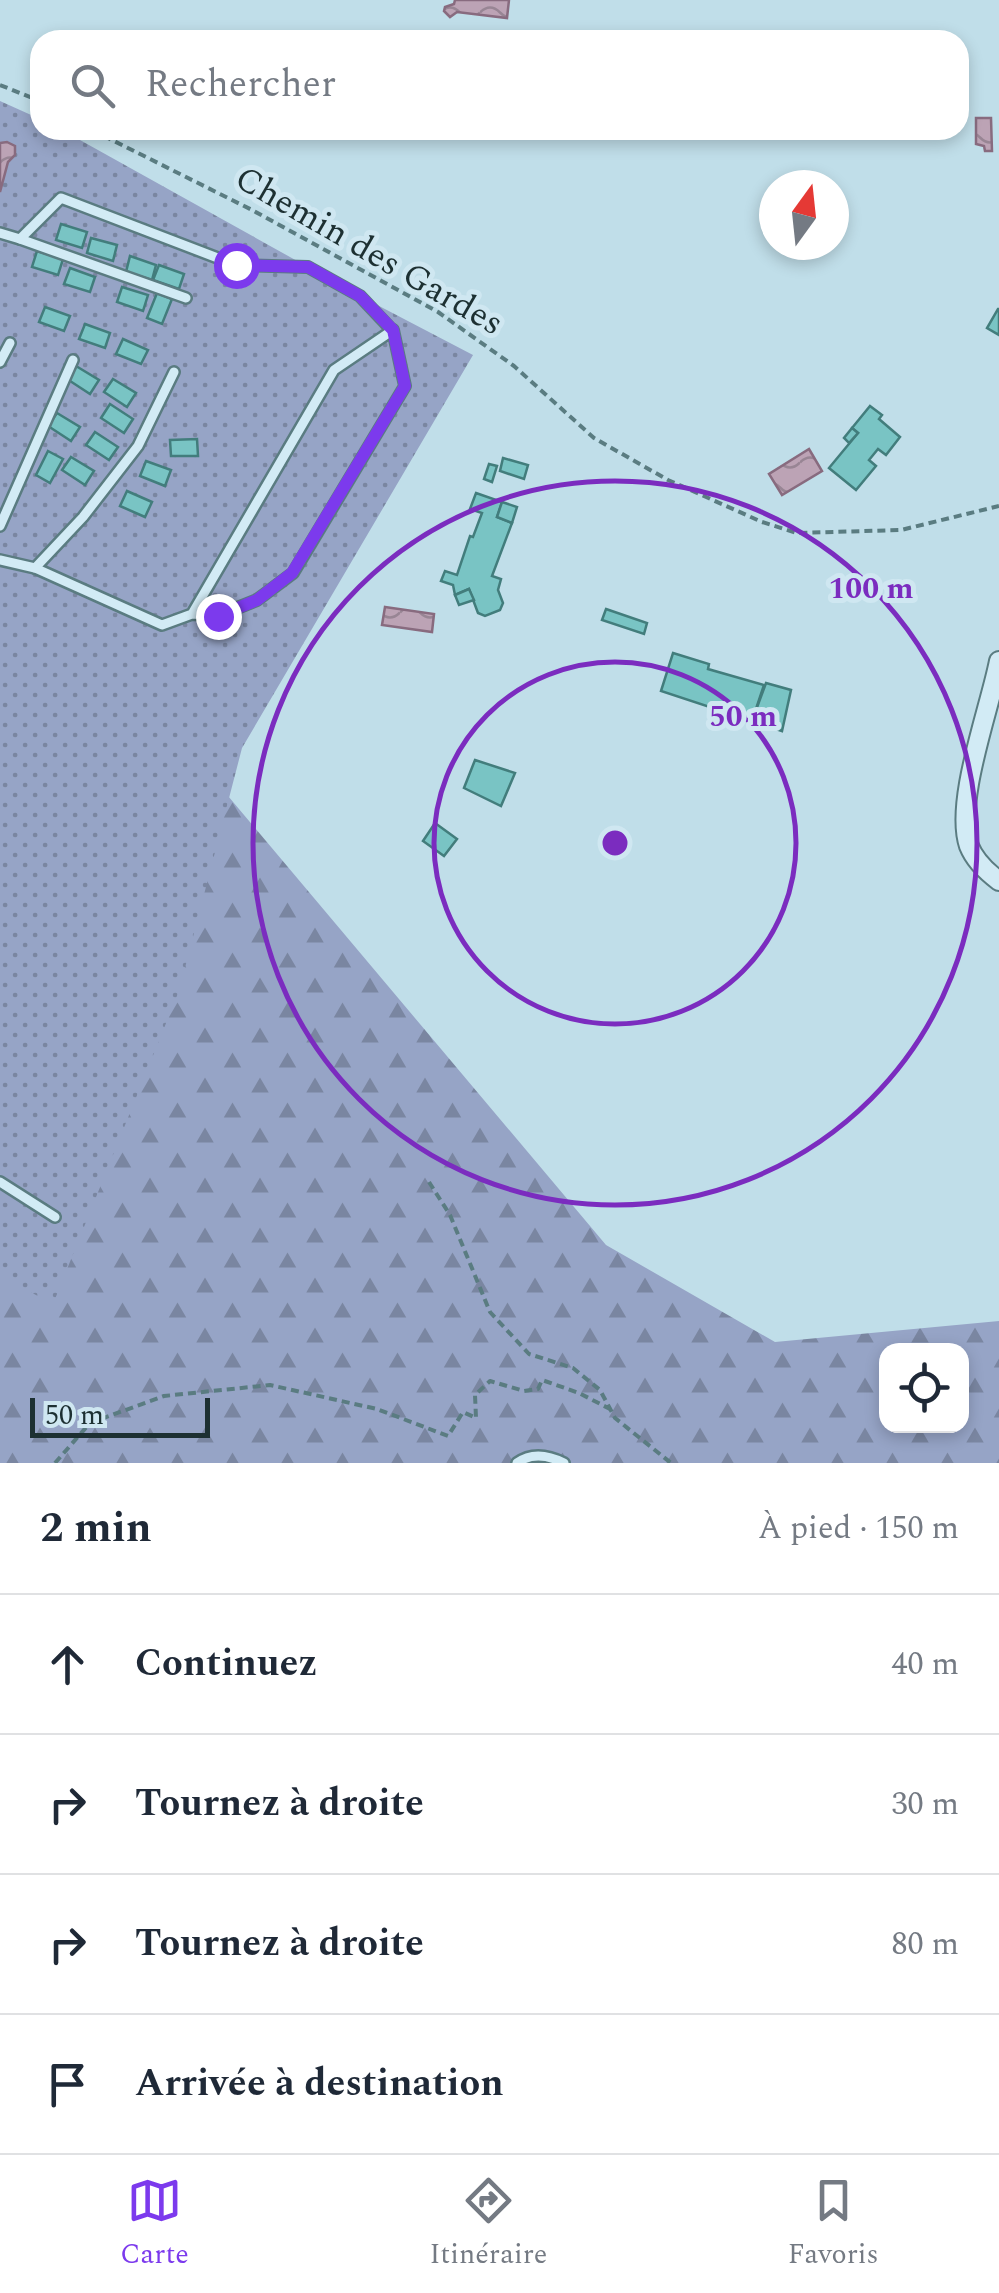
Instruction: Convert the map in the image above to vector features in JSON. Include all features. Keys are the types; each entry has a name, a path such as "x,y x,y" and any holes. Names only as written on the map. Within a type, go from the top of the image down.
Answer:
{"street":[{"path":"999,661 968,795 966,826 970,847 983,868 999,882"}],"lane":[{"path":"0,560 35,568 162,625 192,614 218,616 257,600 292,573 405,386 392,330 360,296 308,267 236,265 61,198 20,239"},
{"path":"0,232 186,298"},
{"path":"192,614 334,370 392,330"},
{"path":"0,362 10,343"},
{"path":"0,526 73,360"},
{"path":"35,568 83,517 138,446 174,372"},
{"path":"0,1182 55,1217"},
{"path":"517,1463 532,1454 564,1463"}],"path":[{"path":"0,86 30,97"},
{"name":"Chemin des Gardes","path":"112,140 438,312 514,366 594,438 668,480 762,522 796,533 901,530 999,506"},
{"path":"428,1182 450,1215 490,1312 529,1354 573,1368 600,1390 616,1418 671,1463"},
{"path":"55,1463 90,1424 164,1396 270,1385 377,1409 448,1436 463,1412 476,1418 475,1395 490,1380 524,1391 538,1389 542,1380 610,1409"}],"green space":[{"path":"0,101 30,114 30,140 80,140 473,355 242,748 179,991 53,1304 0,1276"},
{"path":"0,672 186,746 606,1245 775,1342 999,1321 999,1463 0,1463"}],"water":[{"path":"455,0 509,0 507,18 457,12 450,17 445,7"},
{"path":"976,118 991,118 992,151 976,144"},
{"path":"0,143 15,146 15,155 8,162 0,192"},
{"path":"809,449 822,471 782,495 769,474"},
{"path":"385,607 434,614 432,632 382,625"}],"building":[{"path":"61,224 87,232 82,248 56,240"},
{"path":"91,238 117,245 113,261 87,253"},
{"path":"37,251 63,259 58,275 32,267"},
{"path":"130,256 156,265 152,280 126,272"},
{"path":"159,265 184,274 179,289 153,280"},
{"path":"70,268 95,277 90,292 64,284"},
{"path":"122,287 148,295 143,311 117,302"},
{"path":"157,293 172,299 162,324 147,318"},
{"path":"45,307 70,316 64,331 39,322"},
{"path":"999,309 999,335 987,328"},
{"path":"85,324 110,333 105,348 79,339"},
{"path":"123,339 148,350 141,364 116,354"},
{"path":"76,366 99,380 90,394 67,379"},
{"path":"113,379 136,393 127,407 104,392"},
{"path":"110,404 133,419 124,433 101,418"},
{"path":"870,406 900,437 886,455 878,449 869,460 876,466 856,490 829,468 858,433 852,428"},
{"path":"57,413 80,427 71,441 48,426"},
{"path":"852,428 858,433 849,443 844,438"},
{"path":"95,432 118,447 109,460 86,445"},
{"path":"197,439 198,456 171,456 170,440"},
{"path":"48,451 63,459 50,483 36,475"},
{"path":"71,457 94,471 85,485 62,470"},
{"path":"503,458 528,465 524,479 500,471"},
{"path":"146,461 171,470 165,486 140,476"},
{"path":"489,464 497,466 492,482 484,479"},
{"path":"127,491 152,502 145,517 120,506"},
{"path":"476,493 502,502 497,517 512,523 492,576 501,579 498,590 503,603 500,610 485,616 478,613 469,589 455,595 453,585 441,581 445,571 457,575 470,536 473,537 482,513 470,509"},
{"path":"502,502 517,507 512,523 497,517"},
{"path":"469,589 474,600 459,605 455,595"},
{"path":"606,609 647,623 644,634 602,620"},
{"path":"673,653 709,664 708,669 764,685 752,721 661,691"},
{"path":"766,683 791,690 782,731 752,721"},
{"path":"475,760 515,773 501,806 464,788"},
{"path":"435,823 457,839 444,856 423,841"}],"route":[{"path":"218,616 257,600 292,573 405,386 393,330 360,296 308,267 236,265"}]}
